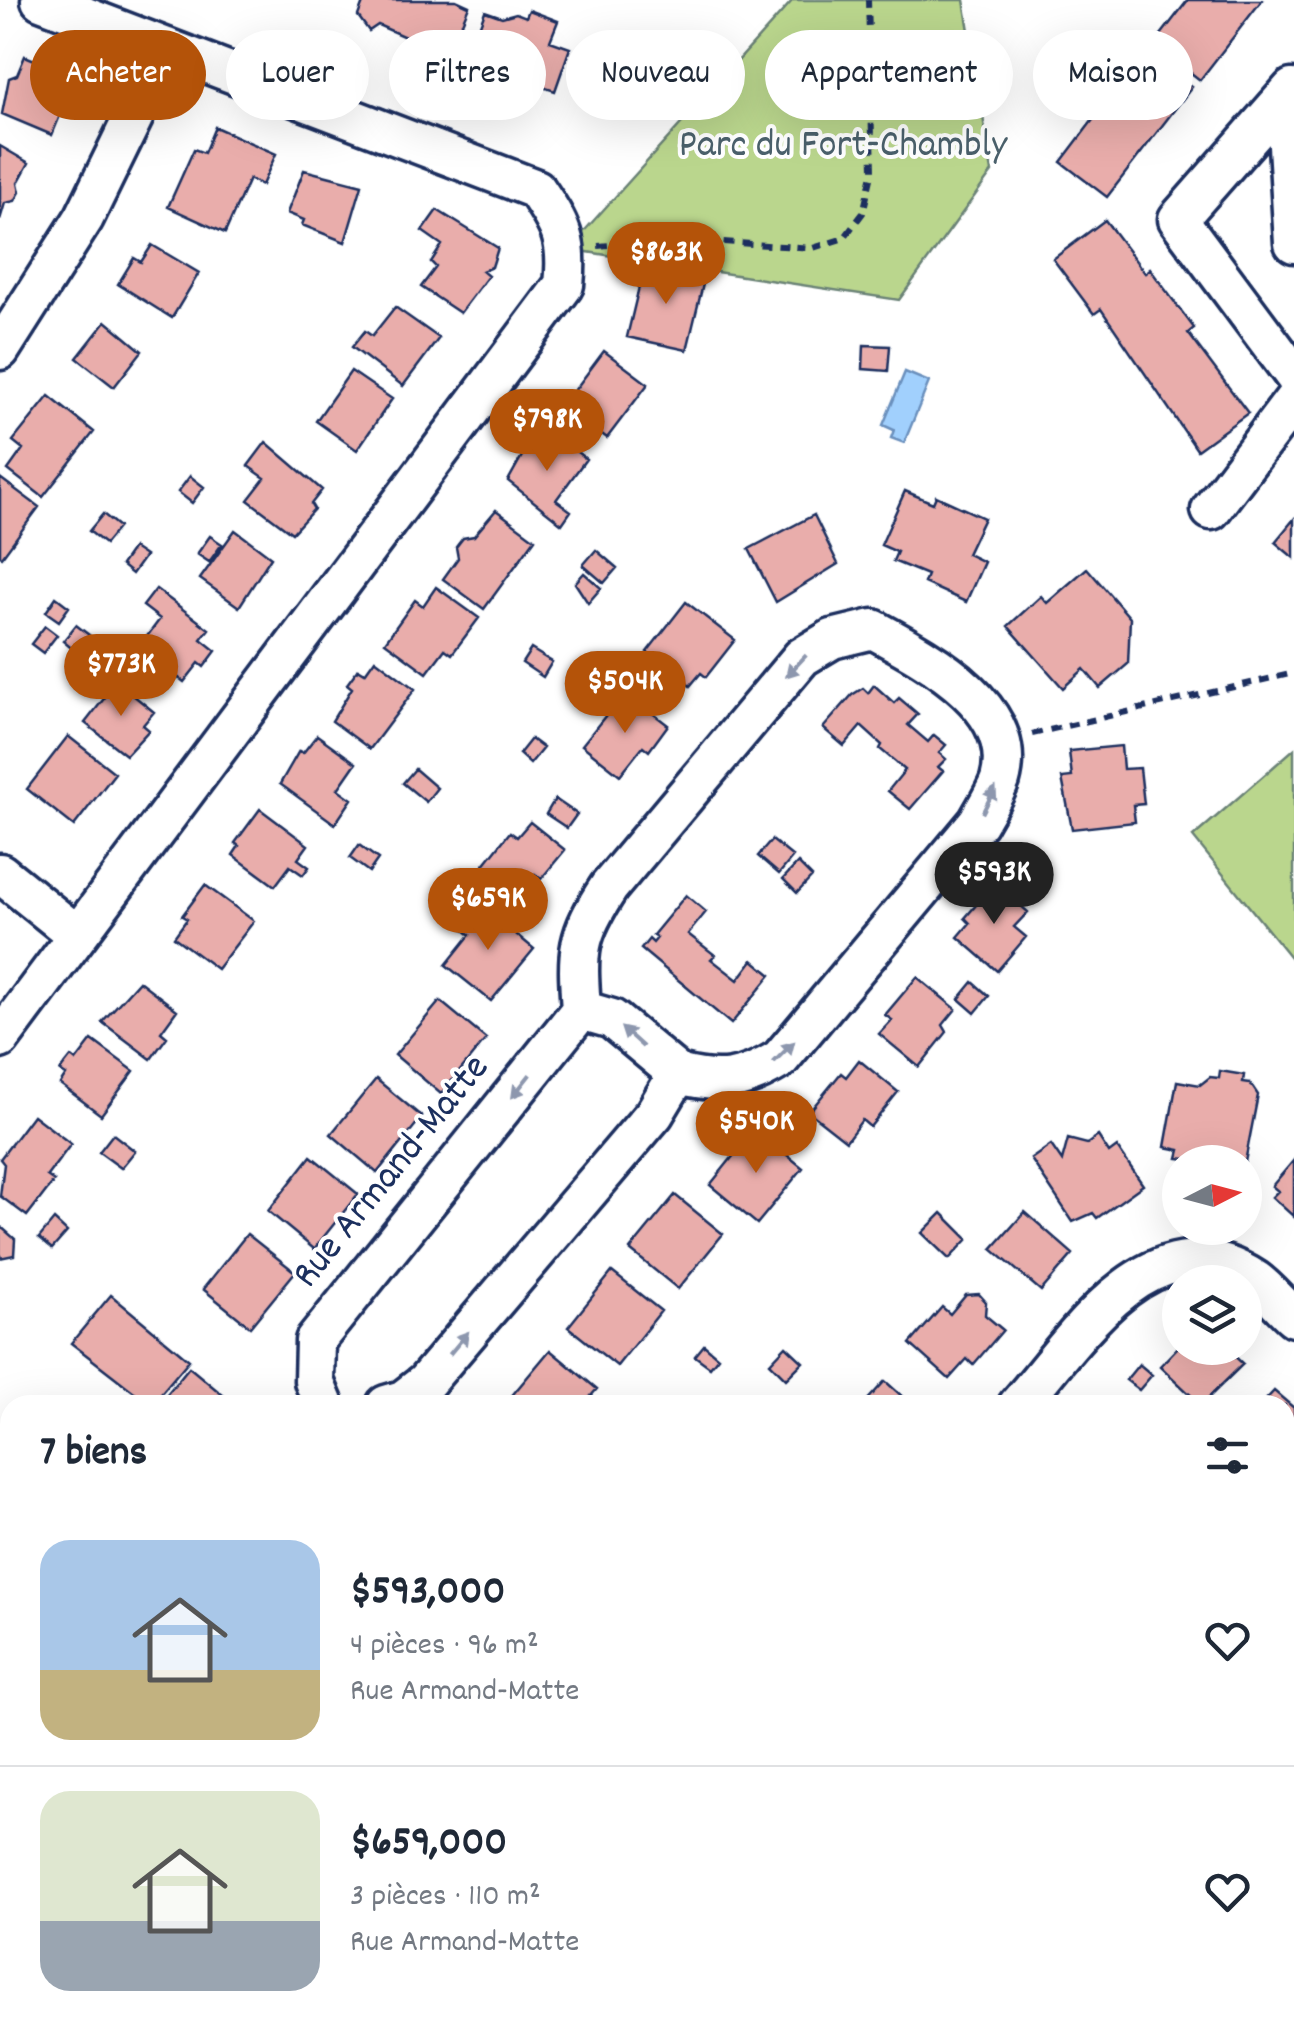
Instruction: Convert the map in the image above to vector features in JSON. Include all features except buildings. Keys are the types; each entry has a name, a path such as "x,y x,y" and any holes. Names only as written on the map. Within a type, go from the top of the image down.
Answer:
{"street":[{"path":"41,0 120,30"},
{"path":"0,1039 564,285 568,249 556,219 536,189 206,63"},
{"path":"1290,92 1294,243"},
{"path":"1290,92 1178,219 1294,375"},
{"path":"0,350 84,218 132,120"},
{"path":"1211,510 1294,400"},
{"path":"873,628 924,658 983,706 1001,742 1000,779 978,822 780,1059 751,1077 715,1084 678,1074 612,1019 582,1010 578,962 584,926 609,887 802,657 832,639 873,628"},
{"path":"0,872 76,935"},
{"name":"Rue Armand-Matte","path":"320,1395 314,1381 315,1341 582,1010"},
{"path":"409,1395 425,1382 654,1114 678,1074"},
{"path":"1027,1395 1125,1285 1156,1266 1190,1262 1223,1266 1254,1280 1294,1317"}],"path":[{"path":"568,249 677,239 813,248 844,238 863,213 873,170 868,0"},
{"path":"1001,742 1294,673"}],"green space":[{"name":"Parc du Fort-Chambly","path":"793,0 964,0 969,30 766,30"},
{"name":"Parc du Fort-Chambly","path":"765,31 765,120 984,120 992,172 899,300 568,249 685,120 745,120 745,53"},
{"path":"1294,749 1294,962 1193,837"}],"water":[{"path":"905,372 929,382 904,443 891,438 894,430 883,425"}]}
